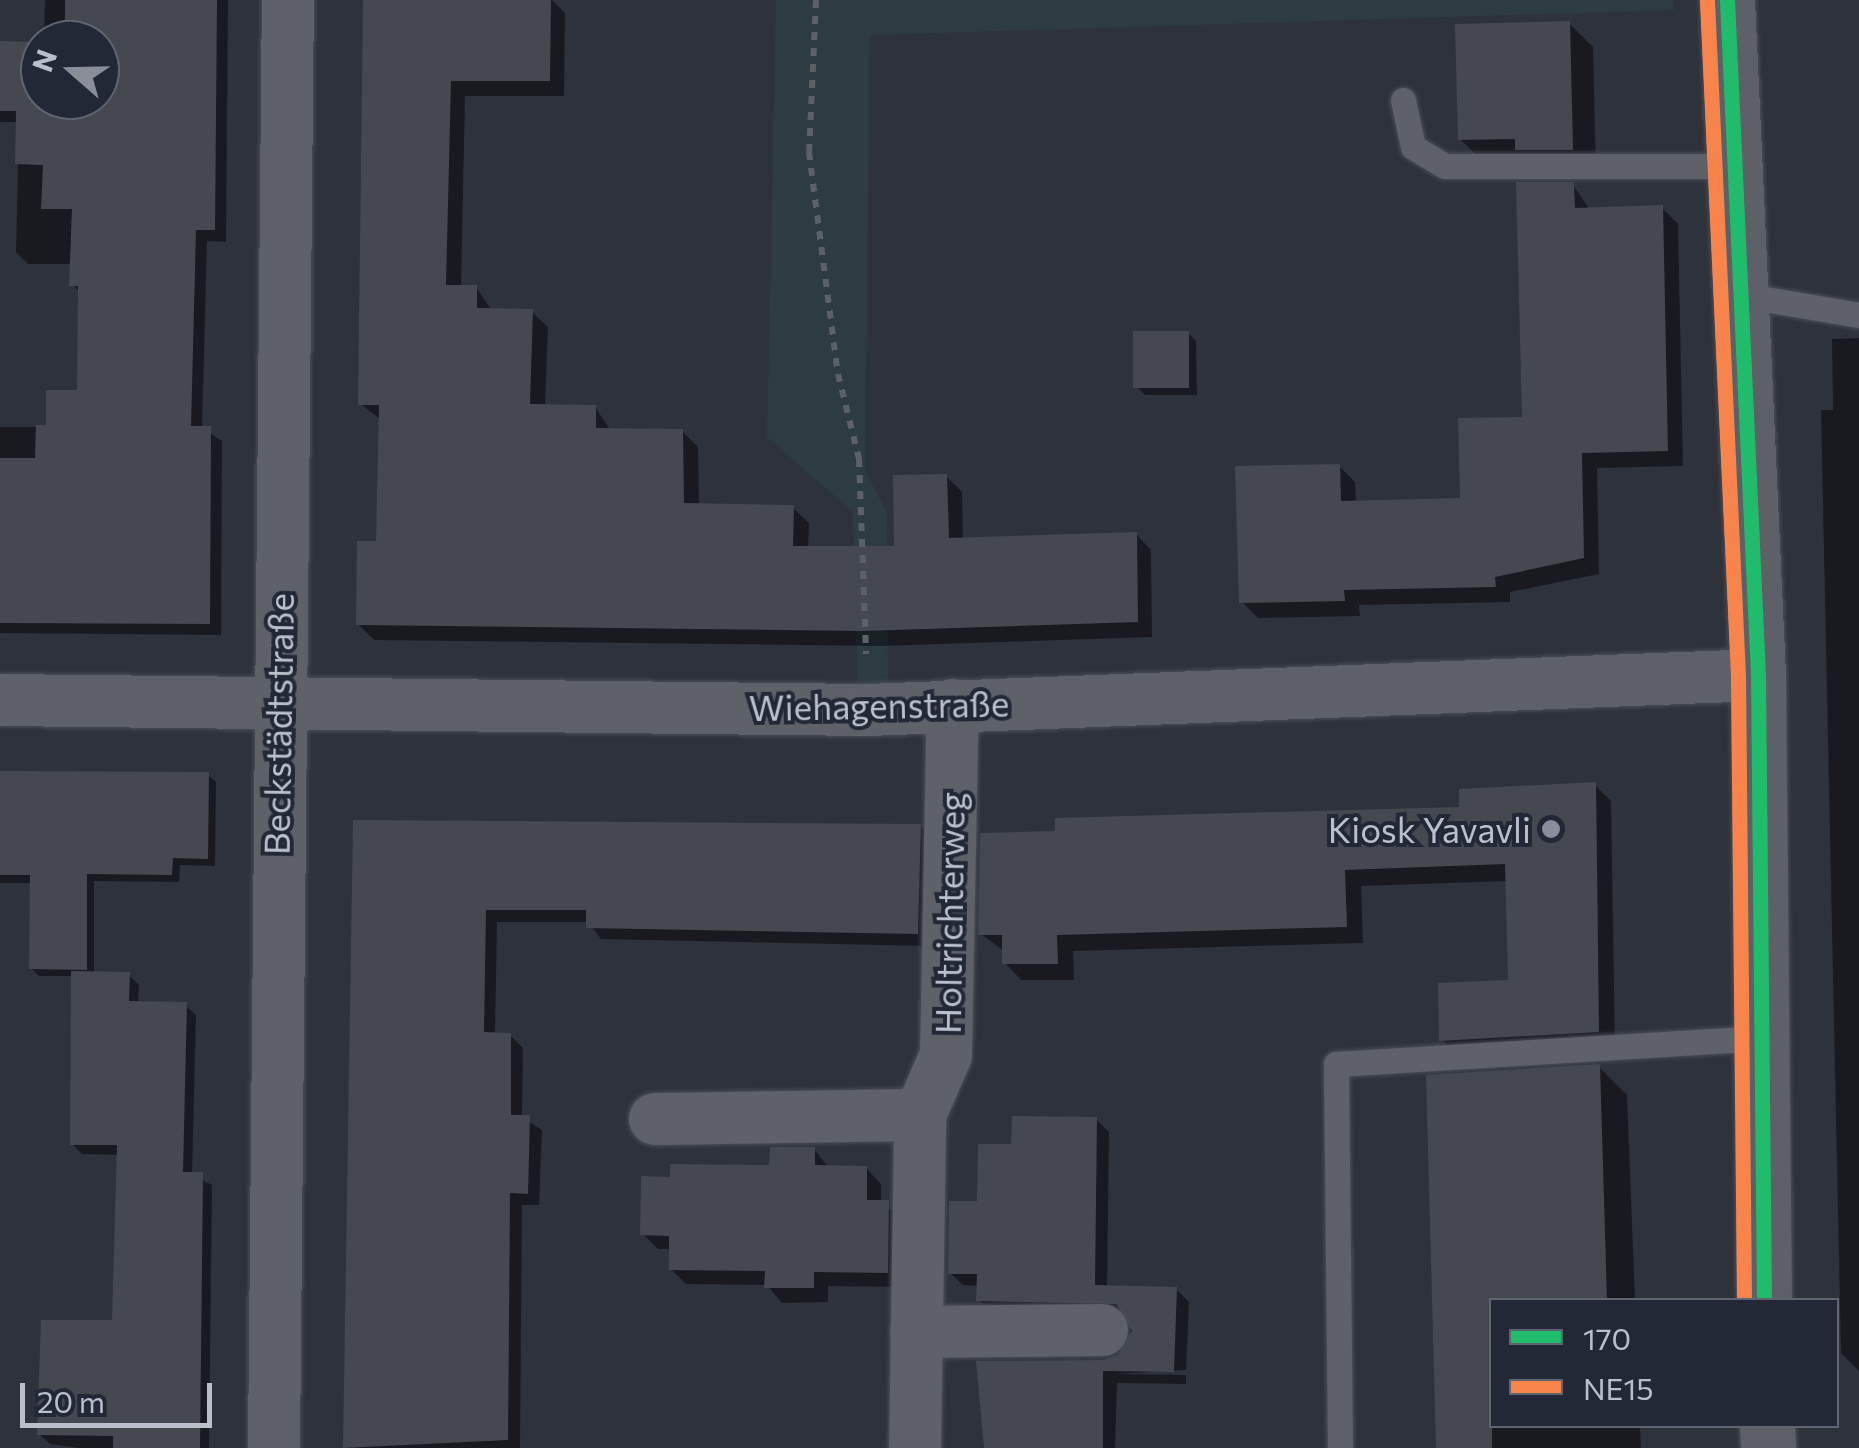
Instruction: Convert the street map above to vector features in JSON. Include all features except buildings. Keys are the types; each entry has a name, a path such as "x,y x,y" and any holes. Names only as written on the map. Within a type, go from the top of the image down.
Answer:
{"main road":[{"path":"1727,0 1758,675 1758,1038 1764,1298"}],"street":[{"name":"Beckstädtstraße","path":"274,1448 278,701 288,0"},
{"name":"Wiehagenstraße","path":"0,700 868,710 1758,675"},
{"name":"Holtrichterweg","path":"915,1448 920,1115 946,1055 953,705"},
{"path":"655,1119 920,1115"},
{"path":"916,1332 1102,1330"}],"lane":[{"path":"1403,100 1413,147 1445,166 1734,166"},
{"path":"1741,295 1859,315"},
{"path":"1340,1448 1336,1064 1758,1038"}],"path":[{"path":"816,0 809,152 838,374 859,458 868,710"}],"shaded area":[{"path":"776,0 1673,0 1674,10 870,35 865,470 887,513 888,704 858,706 853,512 767,437"}],"transit line":[{"name":"170","path":"1727,0 1758,675 1764,1298"},
{"name":"NE15","path":"1707,1 1738,676 1744,1298"}],"place":[{"name":"Kiosk Yavavli","path":"1551,829"}]}
